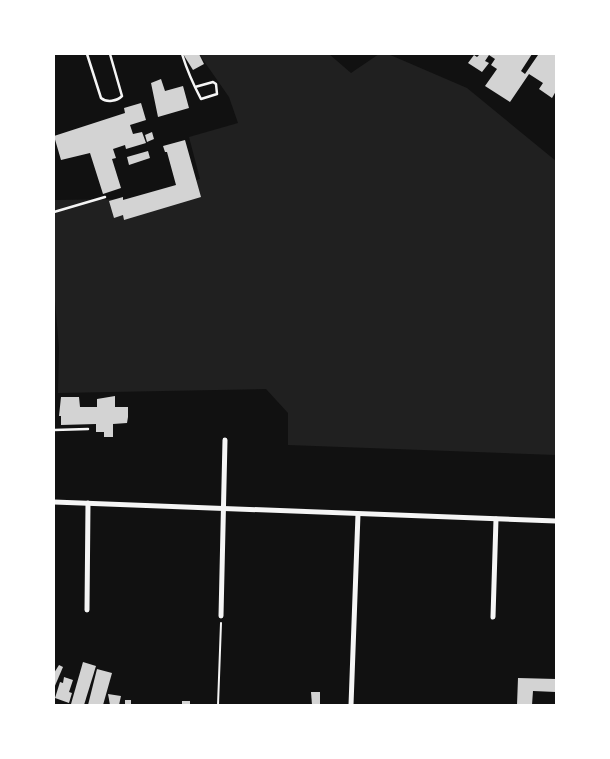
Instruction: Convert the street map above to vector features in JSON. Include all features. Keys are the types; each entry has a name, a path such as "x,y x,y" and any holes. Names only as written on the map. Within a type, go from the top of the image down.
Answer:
{"street":[{"path":"221,616 225,440"},
{"path":"54,502 556,521"},
{"path":"87,610 88,503"},
{"path":"350,705 358,514"},
{"path":"493,617 496,519"}],"lane":[{"path":"87,54 101,98 108,101 122,96 110,54"},
{"path":"182,54 195,87 201,99 217,94 219,91 213,82 195,87"},
{"path":"54,212 105,197"},
{"path":"54,430 88,429"}],"path":[{"path":"218,705 221,616"}],"shaded area":[{"path":"199,54 329,54 351,73 379,54 388,54 467,88 556,161 556,455 288,445 288,413 266,389 58,393 59,348 54,290 54,200 131,199 200,179 189,137 238,123 229,97"}],"building":[{"path":"183,54 199,54 204,64 193,70"},
{"path":"480,54 532,54 521,71 525,74 538,55 536,54 556,54 556,91 552,98 539,89 543,83 529,74 510,102 485,86 497,69 491,65 495,59 489,55 485,61 489,63 482,72 468,63 474,55 477,57"},
{"path":"161,79 165,91 183,86 189,108 158,117 151,83"},
{"path":"141,103 146,120 130,125 133,134 142,132 146,143 126,149 125,145 113,149 116,158 112,159 121,188 103,194 90,153 61,160 54,136 125,113 124,108"},
{"path":"152,132 154,139 147,142 145,135"},
{"path":"185,140 201,197 124,220 123,215 114,218 109,201 123,197 123,200 176,185 167,152 165,152 163,146"},
{"path":"148,151 150,158 129,165 127,157"},
{"path":"115,396 115,407 128,407 128,417 127,423 113,424 113,437 104,437 104,432 96,432 96,424 61,425 61,416 59,416 61,397 79,397 80,407 97,407 97,399"},
{"path":"83,662 96,666 84,705 71,704"},
{"path":"59,665 63,667 54,688 54,673"},
{"path":"97,669 112,673 103,705 88,705"},
{"path":"64,677 73,680 69,692 72,693 69,703 55,698 60,682 63,683"},
{"path":"518,678 556,679 556,692 533,691 532,705 517,705"},
{"path":"311,692 320,692 320,705 312,705"},
{"path":"108,694 121,696 119,705 110,705"},
{"path":"125,700 131,700 131,705 125,705"},
{"path":"182,701 190,701 190,705 182,705"}]}
